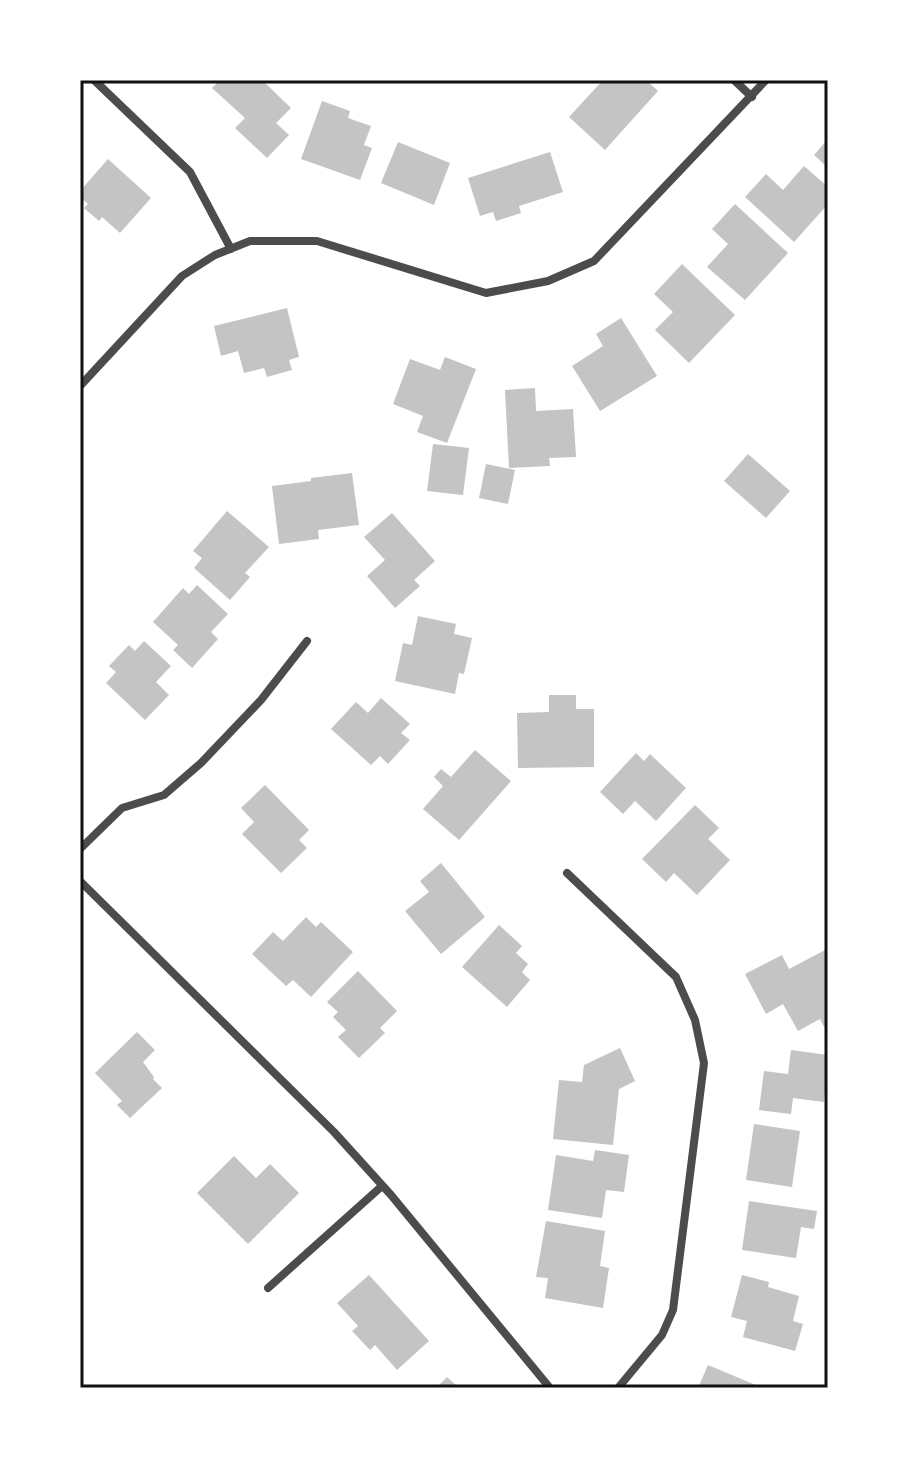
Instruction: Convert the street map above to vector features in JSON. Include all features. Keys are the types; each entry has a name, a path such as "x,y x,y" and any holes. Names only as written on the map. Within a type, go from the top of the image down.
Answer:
{"street":[{"path":"94,80 190,172 231,249"},
{"path":"734,80 752,97"},
{"path":"80,386 182,276 215,255 250,241 317,241 486,293 548,281 594,261 766,80"},
{"path":"80,849 122,808 164,795 201,763 261,700 307,641"},
{"path":"567,873 676,977 695,1020 704,1063 673,1310 662,1335 618,1388"},
{"path":"80,881 289,1087 382,1186 550,1388"},
{"path":"268,1288 382,1186"}],"building":[{"path":"220,80 262,80 291,108 276,123 289,135 267,158 235,128 245,118 212,88"},
{"path":"603,80 646,80 658,91 605,150 569,117"},
{"path":"322,101 350,111 348,118 371,126 364,145 372,148 360,180 301,159"},
{"path":"828,139 828,168 814,155"},
{"path":"398,142 450,163 434,205 381,183"},
{"path":"550,152 563,192 519,206 521,213 496,221 493,212 480,216 468,178"},
{"path":"108,159 151,198 120,233 102,217 99,221 84,208 88,204 80,197 80,191"},
{"path":"804,166 828,187 828,204 794,242 745,197 766,174 783,190"},
{"path":"735,204 788,253 745,300 707,267 728,244 712,229"},
{"path":"682,264 735,315 689,363 655,330 673,312 654,294"},
{"path":"287,308 299,357 289,360 292,370 267,377 264,368 244,373 238,351 221,356 214,326"},
{"path":"621,318 657,376 600,411 572,366 603,346 596,334"},
{"path":"445,357 476,369 447,443 417,432 423,416 393,404 410,359 440,370"},
{"path":"535,388 536,411 573,409 576,457 549,458 550,466 509,468 505,390"},
{"path":"433,444 469,448 463,495 427,491"},
{"path":"748,454 790,491 766,518 724,481"},
{"path":"486,464 515,470 508,504 479,498"},
{"path":"352,473 359,525 318,530 319,539 279,544 272,486"},
{"path":"227,511 269,547 245,573 250,577 230,600 194,568 202,558 193,551"},
{"path":"392,513 435,561 414,580 420,586 395,608 367,576 385,560 364,537"},
{"path":"197,585 228,614 211,632 218,639 192,668 173,650 178,645 153,622 183,588 189,594"},
{"path":"418,616 456,624 454,634 472,638 464,674 459,673 455,694 395,681 403,643 412,645"},
{"path":"144,641 171,666 156,682 169,695 145,720 106,683 116,672 109,666 129,645 135,651"},
{"path":"549,695 576,695 576,709 594,709 594,767 518,768 517,713 549,712"},
{"path":"381,698 410,724 401,733 410,740 388,764 380,756 371,765 331,729 356,702 368,713"},
{"path":"475,750 511,781 459,840 423,809 443,786 434,777 441,769 451,777"},
{"path":"636,753 644,761 650,754 686,788 656,821 635,801 623,814 600,792"},
{"path":"265,785 309,830 299,840 307,848 281,873 242,834 254,822 241,808"},
{"path":"695,805 719,828 708,839 730,860 697,895 674,873 666,882 642,859"},
{"path":"441,863 485,917 441,954 405,911 429,892 420,881"},
{"path":"306,917 316,927 321,922 353,952 311,997 293,980 286,986 252,954 273,932 283,941"},
{"path":"499,925 522,946 516,953 528,964 522,972 530,980 507,1007 462,967"},
{"path":"825,950 828,957 828,981 825,982 828,988 828,1025 824,1027 820,1019 798,1031 783,1004 766,1014 745,974 782,955 789,969"},
{"path":"358,971 397,1011 380,1028 385,1033 359,1058 338,1037 346,1030 333,1017 338,1012 327,1002"},
{"path":"137,1032 155,1050 143,1062 162,1088 130,1118 117,1105 122,1101 95,1073"},
{"path":"620,1048 635,1081 619,1089 613,1145 553,1139 559,1080 582,1082 584,1065"},
{"path":"791,1050 828,1055 824,1102 793,1098 791,1114 759,1110 764,1071 788,1074"},
{"path":"754,1124 800,1131 792,1187 746,1180"},
{"path":"595,1150 629,1155 624,1192 606,1190 602,1218 548,1210 556,1155 593,1161"},
{"path":"234,1156 256,1178 270,1164 299,1193 248,1244 197,1193"},
{"path":"749,1201 817,1211 814,1229 801,1227 796,1258 742,1250"},
{"path":"546,1221 605,1231 600,1266 609,1268 603,1308 545,1298 548,1278 536,1277"},
{"path":"369,1275 429,1341 397,1370 375,1345 370,1350 352,1331 358,1326 337,1303"},
{"path":"742,1275 769,1282 768,1287 799,1296 793,1321 803,1324 795,1351 743,1337 747,1321 731,1317"},
{"path":"708,1365 763,1388 698,1388"},
{"path":"447,1377 459,1388 436,1388"}]}
